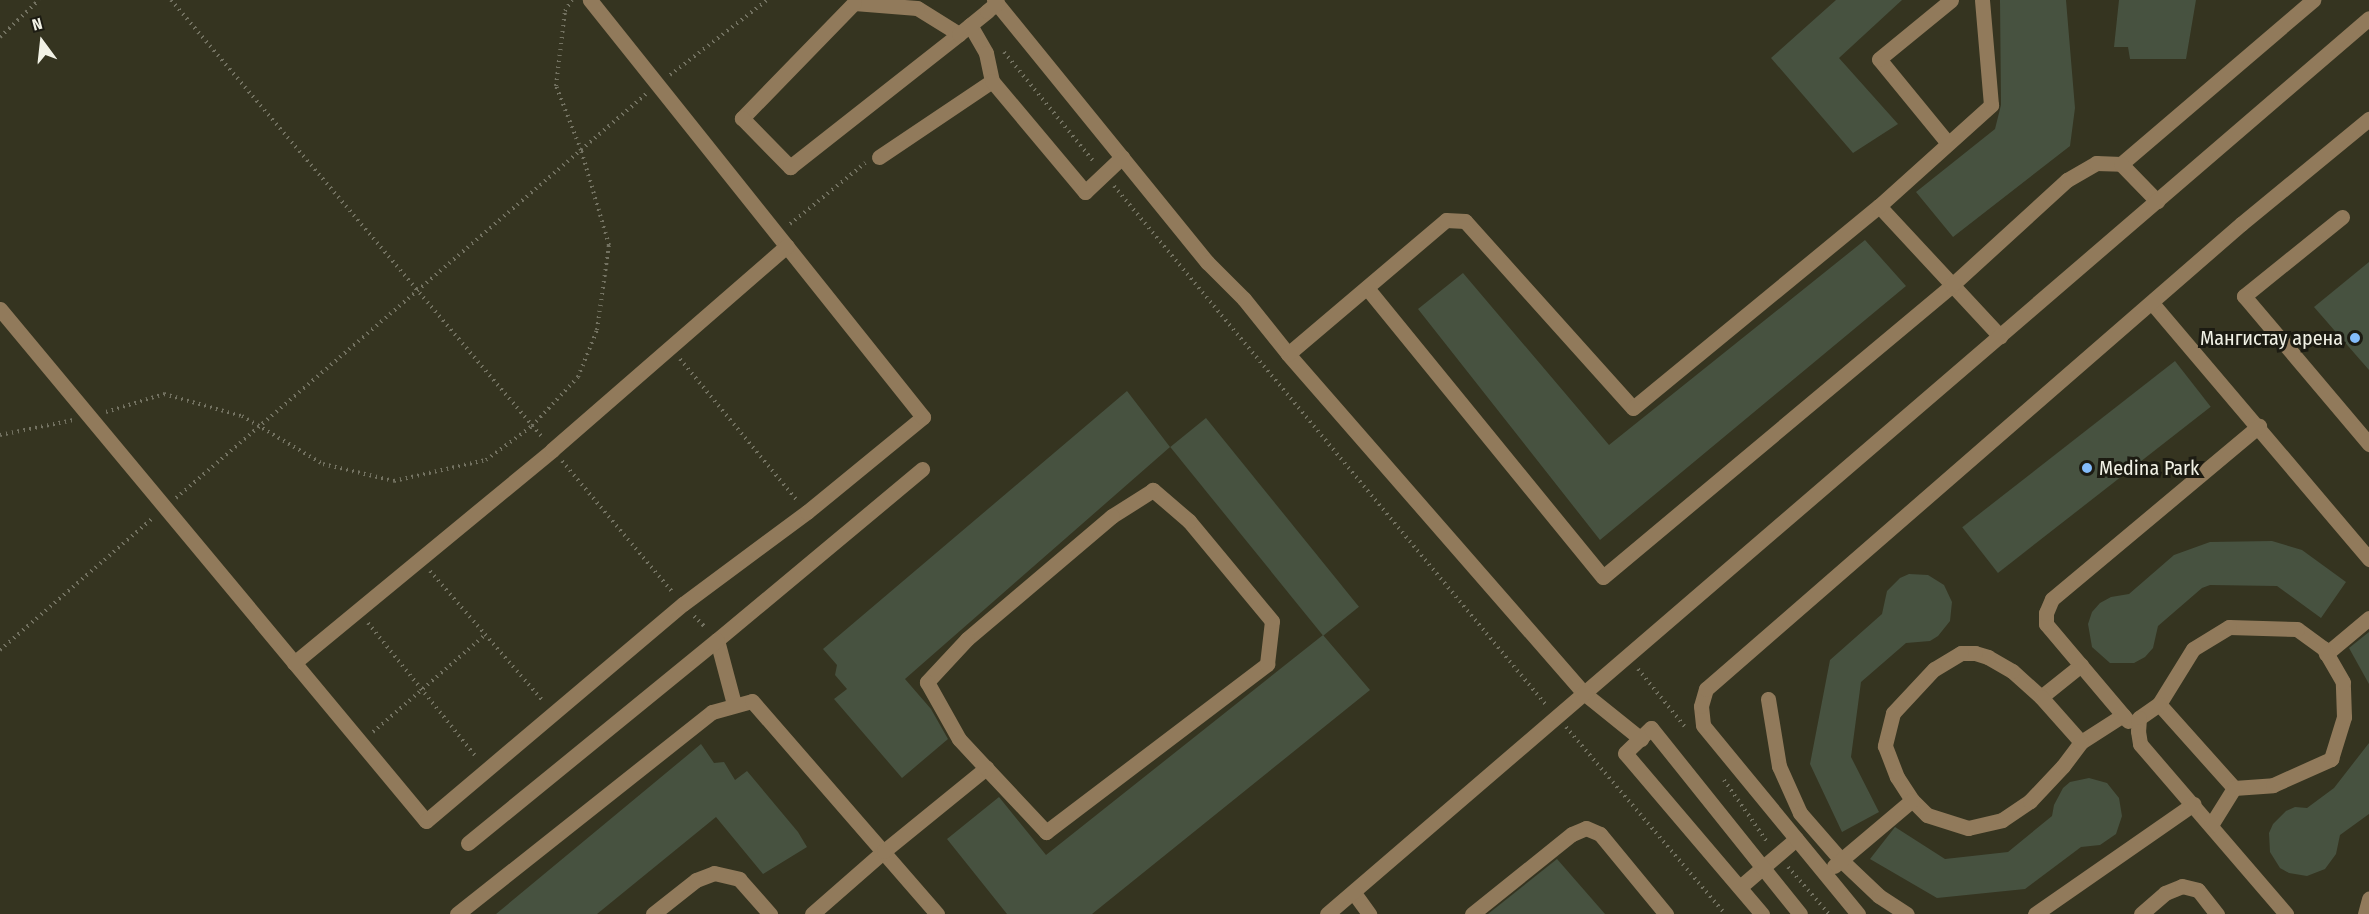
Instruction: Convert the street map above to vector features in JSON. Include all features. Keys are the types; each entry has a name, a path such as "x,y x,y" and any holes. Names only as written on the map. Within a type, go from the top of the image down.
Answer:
{"street":[{"path":"0,309 426,821 683,604 807,512 923,417 659,83 590,0"},
{"path":"1947,142 1879,59 1951,0"},
{"path":"1288,354 1446,220 1464,221 1632,408 1879,206 1947,142 1991,105 1982,0"},
{"path":"1367,288 1603,577 1952,285 2067,180 2096,163 2121,164 2313,0"},
{"path":"1122,157 1085,192 992,81 986,53 964,29 917,8 854,3 742,118 790,167 964,29 996,2 1122,157 1207,262 1244,299 1288,354 1585,694 1641,740"},
{"path":"1327,914 2369,18"},
{"path":"879,157 992,81"},
{"path":"1858,914 1703,725 1701,706 1706,689 2241,224 2369,119"},
{"path":"2121,164 2157,201"},
{"path":"1879,206 2000,336"},
{"path":"2342,217 2244,296 2369,444"},
{"path":"294,663 552,450 670,347 783,240"},
{"path":"2152,303 2259,426 2369,560"},
{"path":"2138,731 2046,624 2046,613 2052,599 2259,426"},
{"path":"468,843 922,469"},
{"path":"1153,490 1189,521 1272,621 1266,664 1046,832 986,768 959,739 927,682 967,639 1112,516 1153,490"},
{"path":"2326,654 2369,618"},
{"path":"2234,788 2273,785 2331,759 2344,717 2343,682 2326,654 2297,628 2229,627 2193,649 2159,704 2139,718 2138,731 2140,744 2286,914"},
{"path":"717,640 734,704"},
{"path":"2081,742 2041,697 2012,671 1988,657 1975,653 1961,653 1934,669 1893,713 1885,746 1897,777 1912,800 1927,815 1968,828 2002,820 2030,801 2063,766 2081,742 2123,715"},
{"path":"2041,697 2080,665"},
{"path":"1768,699 1779,766 1800,813 1841,860 1879,896 1907,914"},
{"path":"457,914 712,712 734,704 752,701 937,914"},
{"path":"2159,704 2234,788"},
{"path":"1762,914 1625,753 1651,728 1800,914"},
{"path":"812,914 884,851 986,768"},
{"path":"2211,825 2234,788"},
{"path":"1825,873 1912,800"},
{"path":"2035,914 2193,804"},
{"path":"1472,914 1572,834 1586,828 1600,834 1666,914"},
{"path":"1740,887 1796,839"},
{"path":"652,914 696,880 714,873 739,879 770,914"},
{"path":"2141,914 2165,893 2182,886 2198,890 2217,914"},
{"path":"1354,893 1369,914"},
{"path":"2365,914 2369,899"}],"path":[{"path":"0,37 39,0"},
{"path":"171,0 683,604 717,640"},
{"path":"0,435 91,417 164,394 242,416 323,464 394,481 486,460 532,426 578,376 597,330 609,245 581,150 556,86 565,11 572,0"},
{"path":"0,650 659,83 767,0"},
{"path":"1000,47 1557,718 1725,914"},
{"path":"783,240 860,165 879,157"},
{"path":"670,347 807,512"},
{"path":"419,560 554,713"},
{"path":"358,610 487,770"},
{"path":"361,742 485,634"},
{"path":"1628,657 1671,707 1691,735"},
{"path":"1718,772 1777,855 1829,914"}],"building":[{"path":"1836,0 1902,0 1839,58 1898,124 1853,153 1771,58"},
{"path":"2000,0 2066,0 2075,108 2070,146 1953,237 1916,192 1995,129 2001,105"},
{"path":"2119,0 2196,0 2186,59 2130,59 2128,47 2114,47"},
{"path":"1865,240 1906,286 1600,540 1418,309 1463,273 1609,445"},
{"name":"Мангистау арена","path":"2369,262 2369,370 2314,307"},
{"name":"Medina Park","path":"2175,361 2211,407 1998,573 1962,527"},
{"path":"1127,391 1170,447 905,679 931,709 948,739 902,778 834,699 847,689 835,675 837,665 823,649"},
{"path":"1206,418 1359,607 1323,636 1170,447"},
{"path":"2272,541 2302,550 2346,582 2321,618 2277,586 2210,585 2202,588 2158,626 2153,648 2145,657 2134,663 2110,663 2092,647 2088,624 2092,612 2100,603 2111,597 2129,594 2174,555 2210,542"},
{"path":"1909,574 1928,575 1944,585 1952,602 1950,621 1938,636 1930,641 1906,643 1861,682 1851,757 1879,812 1842,832 1810,764 1830,660 1882,614 1887,591 1900,578"},
{"path":"2369,632 2369,684 2349,648"},
{"path":"1323,635 1370,690 1092,914 1007,914 947,839 999,797 1046,855"},
{"path":"2369,743 2369,814 2340,835 2336,854 2325,869 2307,876 2289,873 2280,868 2270,852 2269,833 2273,824 2286,811 2295,807 2307,808 2334,788"},
{"path":"701,744 714,763 724,762 735,780 747,771 798,832 807,847 763,874 716,817 597,914 496,914"},
{"path":"2089,778 2107,783 2119,798 2122,816 2116,834 2100,845 2081,847 2025,889 1937,898 1870,859 1895,827 1945,859 2008,852 2052,816 2054,805 2063,788 2070,782"},
{"path":"1557,859 1605,914 1488,914"}],"place":[{"name":"Мангистау арена","path":"2355,338"},
{"name":"Medina Park","path":"2087,468"}]}
